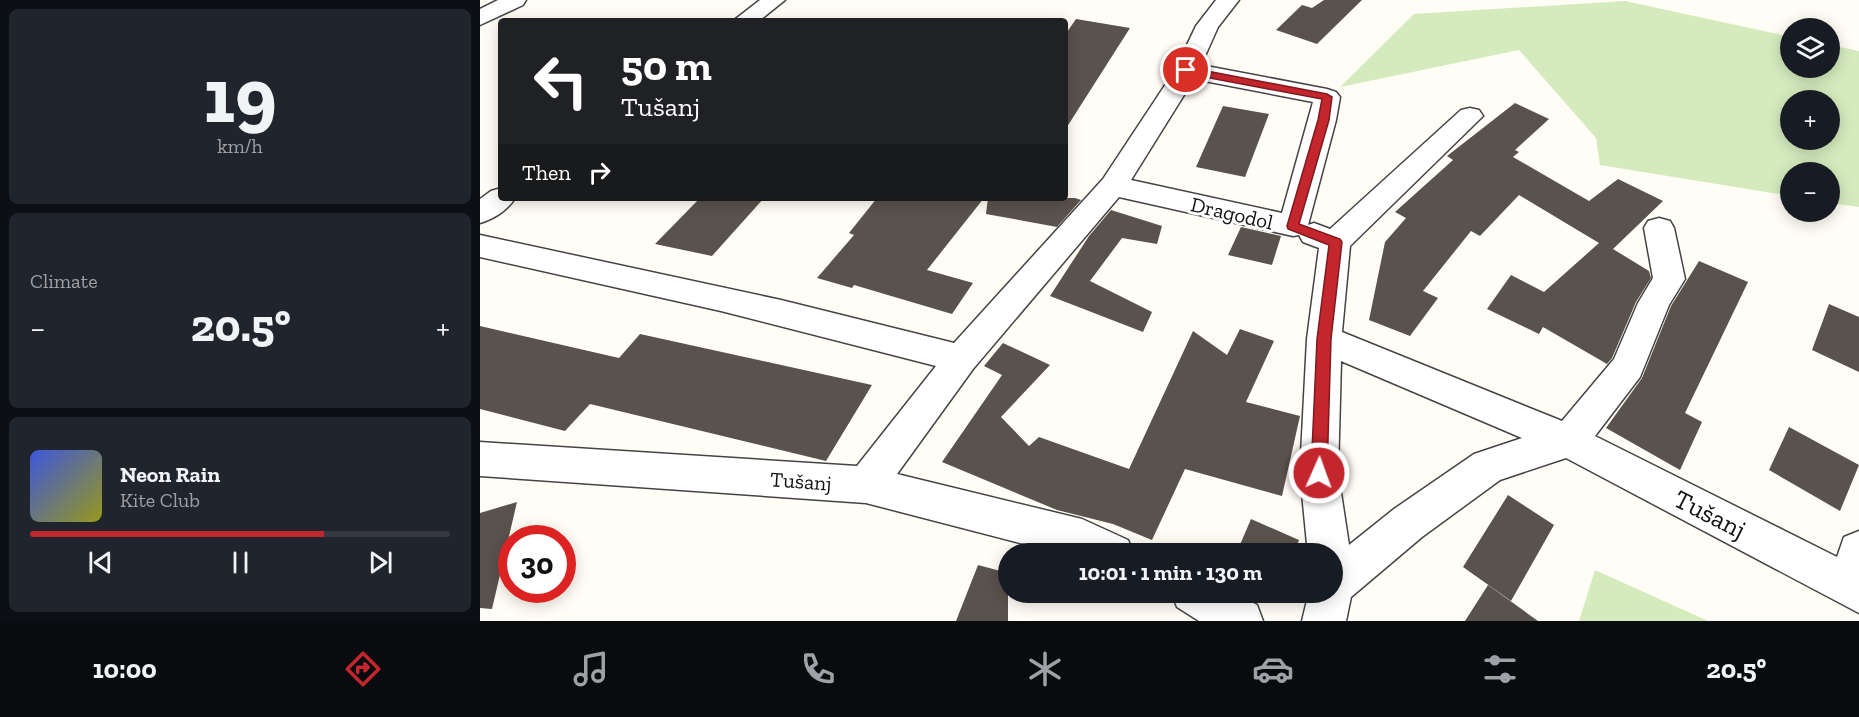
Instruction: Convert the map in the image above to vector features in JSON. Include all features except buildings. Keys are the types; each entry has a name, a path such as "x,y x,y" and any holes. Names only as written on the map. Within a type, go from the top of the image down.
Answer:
{"street":[{"path":"480,18 515,0"},
{"path":"748,18 774,0"},
{"path":"866,485 961,359 1113,186 1186,70 1207,26 1228,0"},
{"name":"Dragodol","path":"1113,186 1293,226 1323,120 1327,97 1186,70"},
{"path":"1326,543 1319,473 1324,339 1335,242 1470,117"},
{"path":"480,213 498,200"},
{"path":"1293,226 1335,242"},
{"path":"1343,576 1408,524 1488,466 1569,441 1628,367 1654,303 1670,279 1659,228"},
{"path":"480,246 849,328 961,359"},
{"name":"Tušanj","path":"1324,339 1569,441 1856,576"},
{"name":"Tušanj","path":"480,459 866,485 1082,539 1090,543"},
{"path":"1211,603 1241,621"}],"green space":[{"path":"1625,1 1780,35 1780,78 1840,78 1840,47 1859,51 1859,207 1840,204 1840,162 1780,162 1780,194 1600,165 1596,138 1519,50 1340,87 1414,14"},
{"path":"1595,570 1708,621 1579,621"}],"route":[{"path":"1186,70 1243,83 1327,97 1323,120 1293,226 1335,242 1324,339 1319,473"}]}
